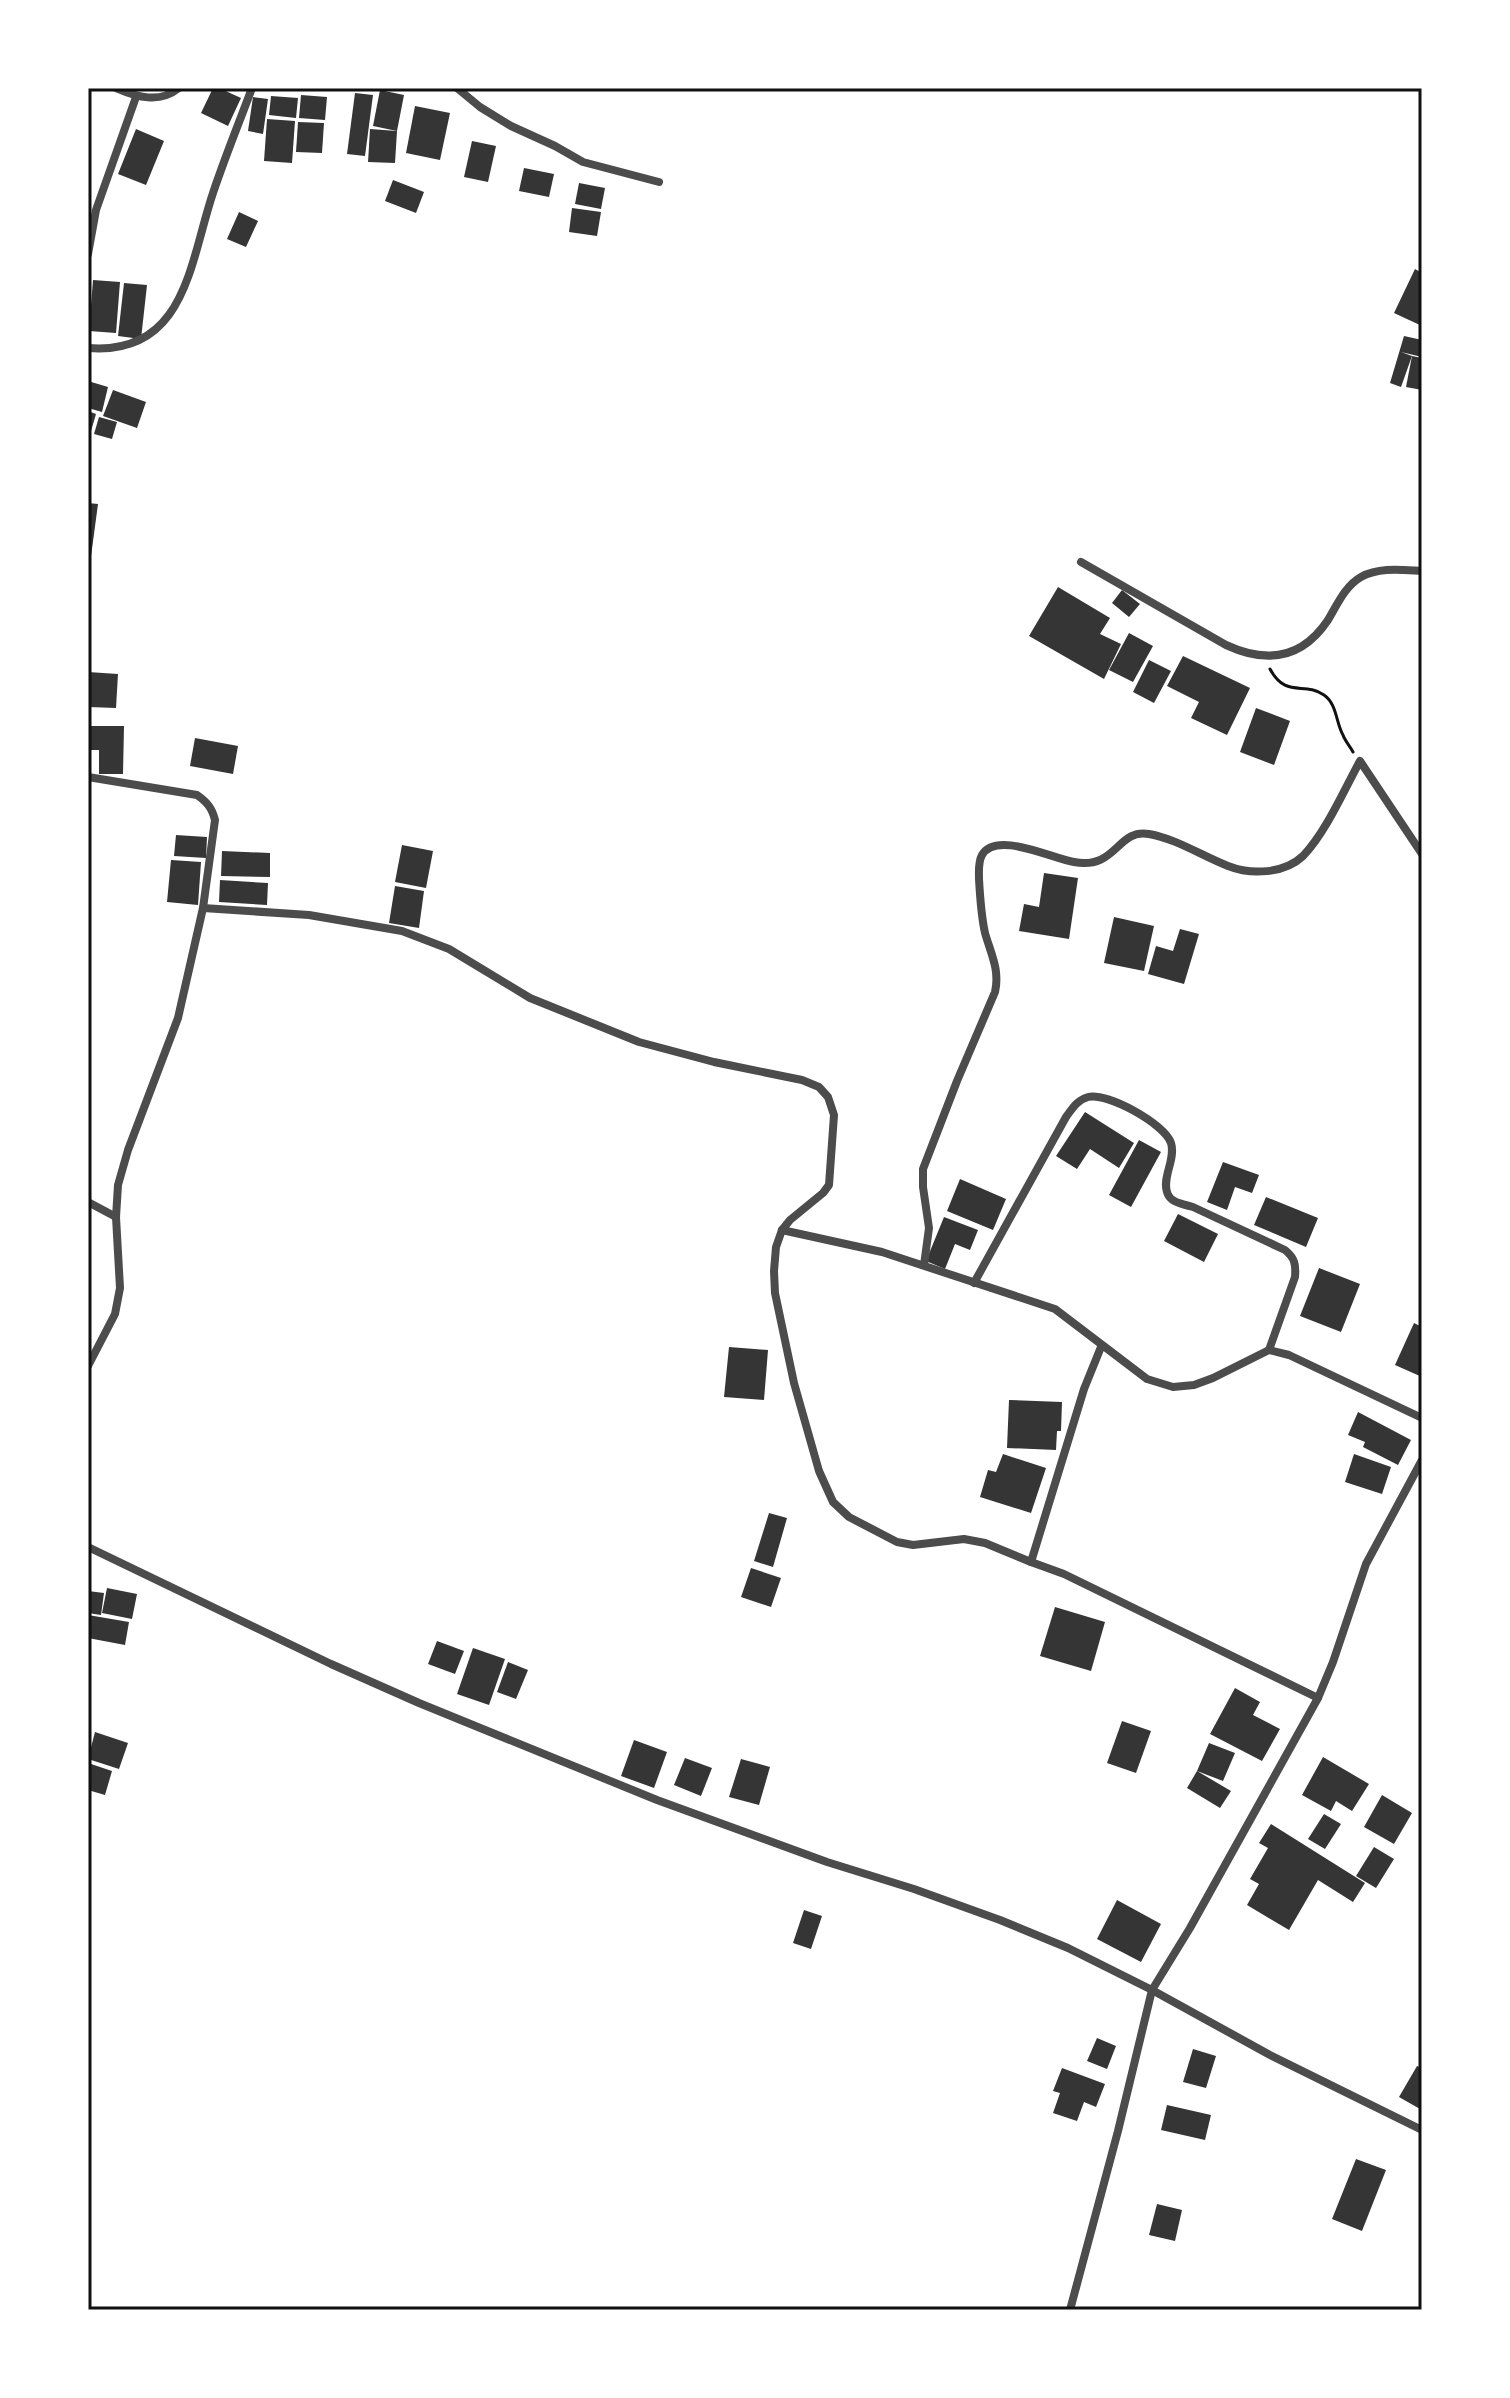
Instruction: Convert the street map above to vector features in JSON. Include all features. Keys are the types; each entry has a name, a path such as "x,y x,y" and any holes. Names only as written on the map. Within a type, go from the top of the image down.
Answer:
{"street":[{"path":"116,88 136,97 169,96 179,88"},
{"path":"88,348 137,343 154,331 172,310 186,287 212,194 252,88"},
{"path":"457,88 511,126 583,162 659,182"},
{"path":"88,254 96,210 136,97"},
{"path":"1081,562 1226,645 1243,653 1265,657 1295,651 1310,642 1350,585 1362,576 1379,570 1422,571"},
{"path":"924,1265 929,1228 923,1169 995,992 998,977 980,909 979,862 982,853 995,845 1007,845 1074,862 1090,863 1101,861 1124,840 1142,833 1174,842 1232,868 1261,872 1277,870 1303,856 1321,831 1360,761 1422,854"},
{"path":"88,777 197,795 206,801 215,820 203,908 178,1018 128,1150 118,1185 116,1217 120,1288 108,1330 88,1366"},
{"path":"203,908 309,915 402,931 449,949 530,998 639,1042 714,1062 802,1080 819,1087 828,1097 834,1115 829,1185 782,1230 776,1247 775,1293 794,1383 819,1471 833,1502 849,1517 897,1542 913,1545 964,1539 985,1543 1064,1574 1318,1698"},
{"path":"974,1283 1074,1105 1085,1097 1099,1096 1115,1100 1167,1134 1173,1153 1166,1190 1169,1197 1293,1256 1295,1277 1269,1350"},
{"path":"88,1202 116,1217"},
{"path":"782,1230 882,1252 1055,1309 1147,1379 1173,1387 1194,1385 1213,1378 1269,1350 1289,1355 1422,1418"},
{"path":"1031,1562 1084,1389 1101,1347"},
{"path":"1070,2310 1152,1990 1318,1698 1366,1564 1422,1460"},
{"path":"88,1547 419,1703 657,1800 827,1862 914,1889 1068,1948 1270,2055 1422,2130"}],"path":[{"path":"1265,657 1276,680 1293,689 1326,696 1334,708 1342,734 1360,761"}],"building":[{"path":"213,88 241,98 228,126 201,113"},
{"path":"380,90 404,95 397,131 373,126"},
{"path":"355,93 373,95 365,156 347,154"},
{"path":"301,95 327,97 325,120 299,118"},
{"path":"271,96 298,98 296,118 269,115"},
{"path":"253,97 268,99 263,134 248,131"},
{"path":"415,106 450,113 440,160 406,153"},
{"path":"267,119 295,121 292,163 264,161"},
{"path":"298,122 324,123 322,153 296,152"},
{"path":"136,129 164,141 146,185 118,174"},
{"path":"370,129 397,131 395,163 368,162"},
{"path":"472,141 496,146 488,182 464,177"},
{"path":"524,168 554,174 549,197 519,191"},
{"path":"393,180 424,192 416,213 385,201"},
{"path":"579,183 605,188 601,209 575,204"},
{"path":"572,208 601,212 597,236 569,232"},
{"path":"239,212 258,221 246,247 227,239"},
{"path":"1415,269 1422,273 1422,326 1394,313"},
{"path":"93,280 120,282 116,333 89,331"},
{"path":"124,283 147,285 141,339 118,336"},
{"path":"1404,336 1422,340 1422,357 1401,352 1412,356 1401,387 1390,383"},
{"path":"1412,356 1422,358 1422,390 1406,387"},
{"path":"88,381 108,387 102,412 88,408"},
{"path":"113,390 146,402 137,428 103,416"},
{"path":"88,411 96,414 89,438 88,438"},
{"path":"99,417 117,422 112,439 94,434"},
{"path":"88,503 98,504 90,564 88,564"},
{"path":"1058,587 1110,618 1100,634 1121,644 1104,679 1029,636"},
{"path":"1122,590 1140,604 1129,617 1112,603"},
{"path":"1129,633 1153,646 1133,682 1109,670"},
{"path":"1183,656 1250,688 1227,735 1191,718 1199,702 1167,686"},
{"path":"1149,660 1171,671 1154,703 1133,692"},
{"path":"88,672 118,674 116,708 88,707"},
{"path":"1256,708 1290,721 1274,765 1240,752"},
{"path":"88,726 124,726 123,774 99,774 99,750 88,750"},
{"path":"195,738 238,746 233,774 190,766"},
{"path":"176,835 207,837 206,858 174,856"},
{"path":"402,845 433,851 426,888 395,882"},
{"path":"222,851 270,853 270,877 221,876"},
{"path":"171,860 201,862 198,905 167,902"},
{"path":"1044,873 1078,878 1069,939 1019,931 1024,904 1039,907"},
{"path":"220,880 268,883 267,905 219,902"},
{"path":"395,886 424,891 419,928 389,923"},
{"path":"1114,917 1154,926 1144,971 1104,963"},
{"path":"1180,929 1199,934 1184,984 1148,974 1156,946 1173,951"},
{"path":"1085,1112 1134,1143 1119,1168 1090,1149 1077,1169 1056,1156"},
{"path":"1139,1140 1161,1152 1131,1207 1109,1195"},
{"path":"1223,1162 1259,1175 1252,1193 1235,1187 1227,1210 1207,1202"},
{"path":"960,1179 1006,1199 993,1230 947,1211"},
{"path":"1266,1197 1318,1218 1306,1247 1254,1225"},
{"path":"1178,1214 1218,1234 1204,1262 1164,1241"},
{"path":"944,1217 978,1230 970,1250 955,1244 945,1269 926,1261"},
{"path":"1319,1268 1360,1284 1341,1332 1300,1316"},
{"path":"1414,1323 1422,1327 1422,1377 1395,1365"},
{"path":"729,1347 768,1350 764,1400 724,1397"},
{"path":"1009,1400 1062,1402 1061,1431 1057,1431 1056,1450 1007,1448"},
{"path":"1358,1412 1411,1440 1398,1465 1363,1447 1365,1442 1348,1435"},
{"path":"1003,1454 1046,1468 1031,1513 980,1497 988,1470 996,1472"},
{"path":"1354,1454 1391,1467 1382,1494 1345,1482"},
{"path":"769,1513 787,1518 773,1567 754,1561"},
{"path":"751,1568 781,1578 771,1607 741,1597"},
{"path":"107,1588 137,1594 132,1619 102,1613"},
{"path":"88,1591 104,1593 101,1615 88,1613"},
{"path":"1055,1607 1105,1622 1091,1671 1040,1656"},
{"path":"88,1615 129,1622 125,1645 88,1638"},
{"path":"437,1641 464,1651 455,1674 428,1664"},
{"path":"473,1648 505,1659 489,1705 457,1694"},
{"path":"508,1662 528,1670 516,1699 497,1692"},
{"path":"1235,1688 1260,1702 1253,1715 1280,1729 1262,1761 1210,1734"},
{"path":"1122,1721 1151,1731 1136,1773 1107,1763"},
{"path":"95,1732 128,1743 119,1769 88,1759"},
{"path":"634,1740 667,1752 654,1788 621,1776"},
{"path":"1209,1743 1235,1753 1223,1781 1197,1771"},
{"path":"1323,1757 1369,1784 1352,1811 1336,1801 1331,1811 1302,1795"},
{"path":"685,1758 712,1768 701,1796 674,1785"},
{"path":"741,1759 770,1767 759,1805 729,1797"},
{"path":"88,1763 112,1771 105,1795 88,1790"},
{"path":"1197,1771 1231,1791 1220,1808 1187,1788"},
{"path":"1382,1795 1412,1813 1394,1844 1364,1827"},
{"path":"1324,1814 1341,1824 1325,1849 1308,1839"},
{"path":"1271,1824 1365,1883 1353,1902 1318,1880 1289,1930 1247,1905 1259,1884 1250,1879 1268,1848 1259,1843"},
{"path":"1374,1847 1394,1859 1376,1888 1356,1876"},
{"path":"1117,1900 1161,1924 1141,1962 1097,1939"},
{"path":"804,1910 822,1916 811,1949 793,1943"},
{"path":"1097,2038 1116,2046 1107,2069 1087,2061"},
{"path":"1193,2049 1216,2056 1206,2088 1183,2082"},
{"path":"1417,2066 1422,2068 1420,2109 1399,2097"},
{"path":"1062,2068 1105,2084 1096,2107 1084,2102 1077,2121 1053,2113 1060,2093 1053,2091"},
{"path":"1167,2105 1211,2115 1205,2140 1161,2130"},
{"path":"1356,2159 1386,2170 1362,2231 1332,2219"},
{"path":"1157,2204 1182,2210 1175,2241 1149,2235"}]}
